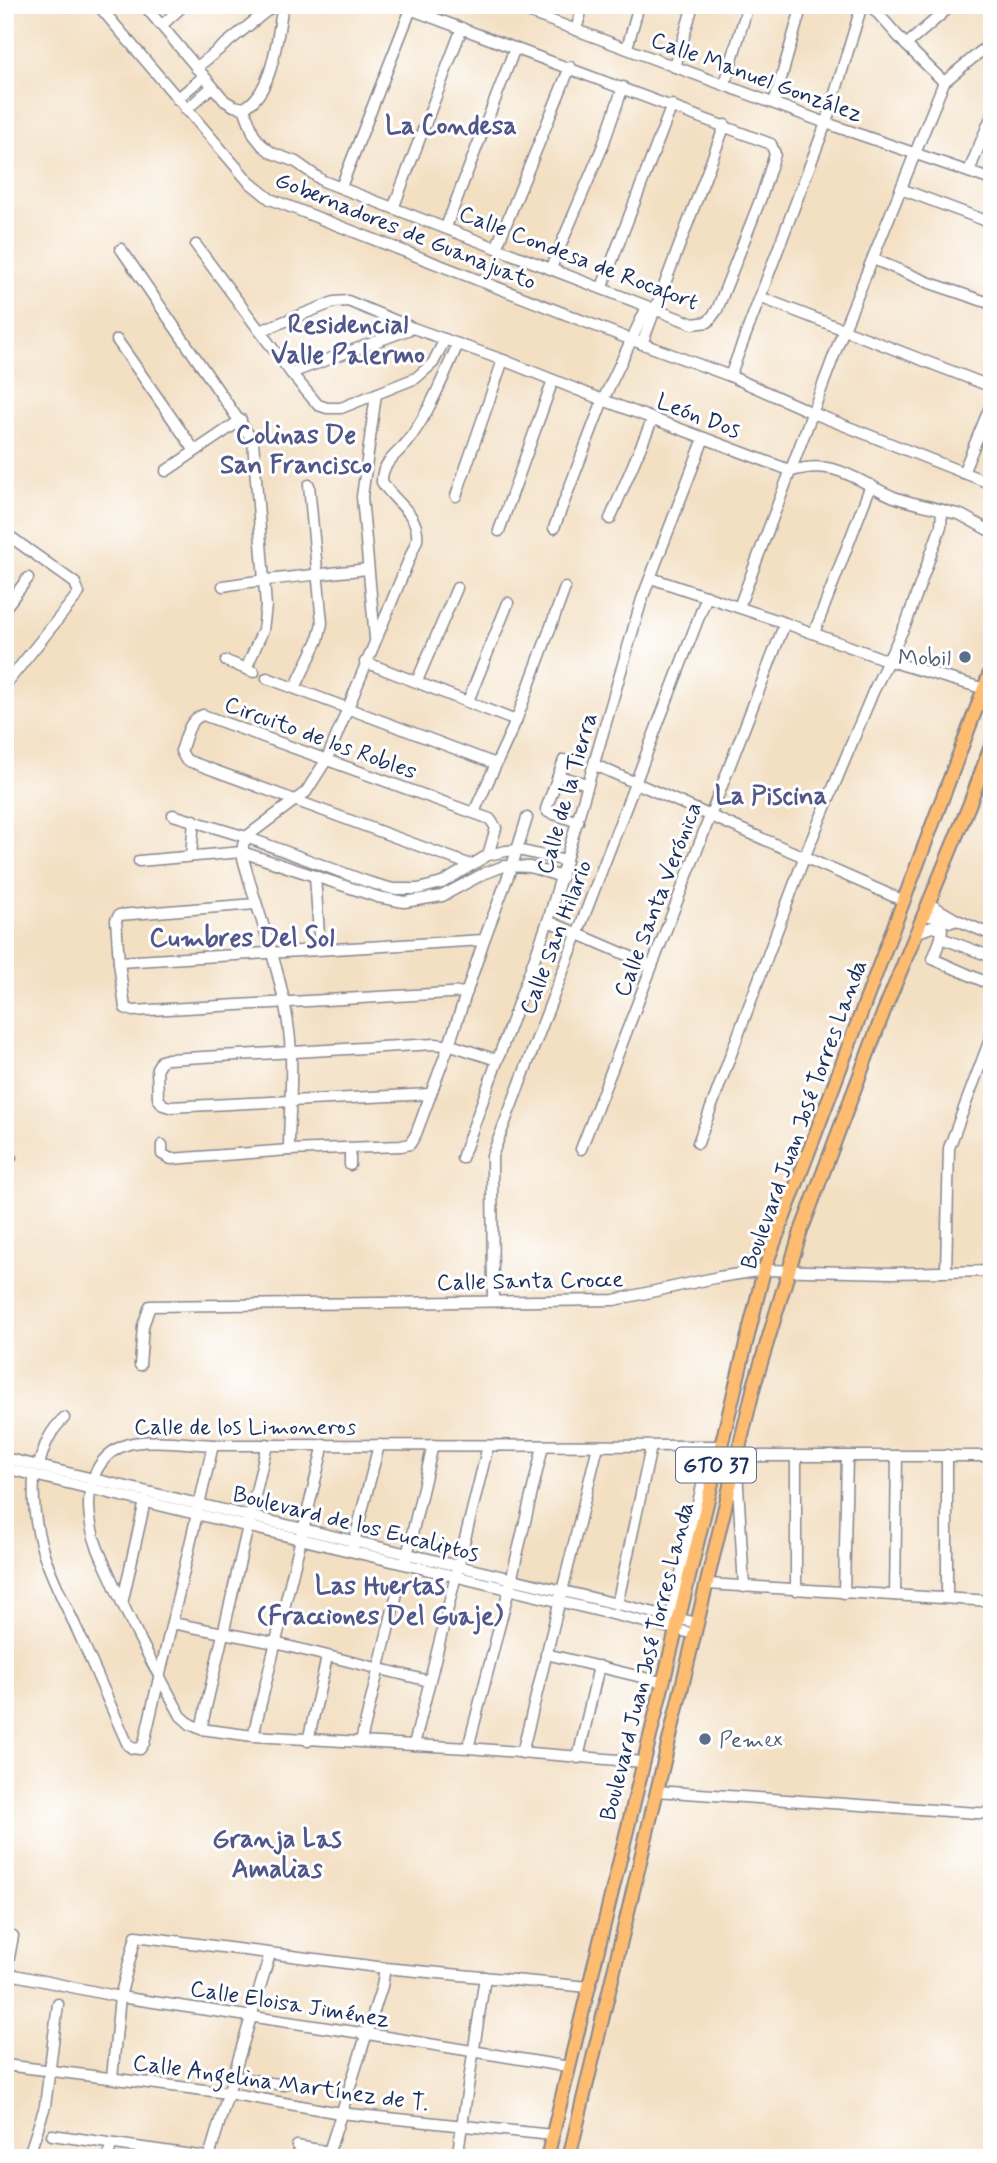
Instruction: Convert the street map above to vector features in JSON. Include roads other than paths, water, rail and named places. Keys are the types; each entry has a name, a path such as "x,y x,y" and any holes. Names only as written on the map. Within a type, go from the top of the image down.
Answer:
{"main road":[{"name":"Boulevard Juan José Torres Landa","path":"547,2158 662,1682 673,1623 764,1270 904,901 988,690 992,667"},
{"name":"Boulevard Juan José Torres Landa","path":"569,2158 754,1386 787,1272 851,1097 992,743"}],"street":[{"name":"Gobernadores de Guanajuato","path":"98,5 249,183 270,199 730,376 992,484"},
{"path":"144,5 225,101 244,108 257,99 264,88 283,5"},
{"path":"162,25 184,5"},
{"path":"196,68 274,5"},
{"name":"Calle Condesa de Rocafort","path":"244,108 254,135 266,149 296,162 323,181 446,226 693,324 702,324 713,316 762,195 775,154 773,146 767,141 672,105 399,5"},
{"name":"Calle Manuel González","path":"509,5 526,8 675,67 992,180"},
{"path":"576,30 583,5"},
{"path":"627,48 639,5"},
{"path":"675,67 693,5"},
{"path":"725,84 748,5"},
{"path":"774,103 802,5"},
{"path":"730,376 827,123 862,5 875,6 906,45 944,82"},
{"path":"906,45 952,5"},
{"path":"341,187 411,9"},
{"path":"394,206 462,28"},
{"path":"739,607 844,329 944,82 992,42"},
{"path":"446,226 515,48"},
{"path":"497,246 570,67"},
{"path":"177,99 203,77"},
{"path":"186,110 212,87"},
{"path":"551,268 602,148 623,87"},
{"path":"602,287 672,105"},
{"path":"969,171 992,115"},
{"path":"554,528 603,400 637,342 652,309 725,125"},
{"path":"901,189 992,223"},
{"path":"196,245 312,400 327,408 341,408 422,374 433,363 445,339"},
{"path":"121,248 253,440 266,606 250,670 226,661"},
{"path":"873,259 930,283 992,304"},
{"path":"762,298 992,387"},
{"name":"León Dos","path":"260,331 342,300 792,471 813,466 850,474 897,498 961,515 992,532"},
{"path":"291,373 413,328"},
{"path":"117,340 195,451"},
{"path":"289,1150 291,1052 284,1002 242,852 246,837 297,800 314,782 327,759 413,551 418,531 409,513 382,482 384,466 403,447 421,421 458,344"},
{"path":"456,496 503,360"},
{"path":"499,531 553,380"},
{"path":"375,639 362,497 376,394"},
{"path":"963,473 992,402"},
{"path":"610,519 653,418"},
{"path":"166,471 241,420"},
{"name":"Calle de la Tierra","path":"461,1158 548,921 634,626 704,438"},
{"path":"368,463 384,466"},
{"path":"295,688 320,632 322,613 316,576 309,485"},
{"path":"814,633 871,485"},
{"path":"698,1143 804,858 873,692 907,621 941,526 942,510"},
{"path":"5,533 75,583 79,593 5,685"},
{"path":"223,586 262,579 316,576 367,569"},
{"path":"651,578 889,661 988,690"},
{"path":"5,608 28,579"},
{"path":"417,681 457,588"},
{"path":"474,812 516,721 565,588"},
{"name":"Calle San Hilario","path":"493,1301 490,1164 707,596"},
{"path":"468,701 508,603"},
{"path":"372,604 389,606"},
{"name":"Calle Santa Verónica","path":"581,1149 785,623"},
{"path":"365,662 516,721"},
{"path":"267,678 496,764"},
{"name":"Circuito de los Robles","path":"471,865 183,758 181,751 194,719 203,715 474,812 495,823 495,835 488,855"},
{"path":"564,760 546,806 547,811 578,822"},
{"path":"595,765 904,901"},
{"path":"558,776 588,784"},
{"path":"173,815 246,837 393,889 429,887 455,877 488,855 517,850 566,861"},
{"path":"162,1145 162,1154 171,1159 410,1144 449,1045 484,940 513,866 527,818"},
{"path":"191,856 194,820"},
{"path":"139,861 242,852 386,900 404,902 442,896 504,866 530,867 562,877"},
{"path":"315,876 320,949"},
{"path":"255,904 122,913 116,920 125,1008 133,1012 467,992"},
{"path":"925,908 951,922 957,920 992,935"},
{"path":"548,921 652,966"},
{"path":"915,933 932,927 942,929 933,956 935,961 987,982 992,972"},
{"path":"941,937 992,957"},
{"path":"119,962 484,940"},
{"path":"946,1271 949,1148 992,1034"},
{"path":"429,1094 170,1107 163,1105 159,1098 157,1068 161,1061 168,1059 435,1044 449,1045 497,1060"},
{"path":"350,1149 350,1165"},
{"name":"Calle Santa Crocce","path":"140,1365 143,1326 150,1306 614,1300 764,1270 992,1271"},
{"path":"39,1465 46,1440 54,1427 64,1419"},
{"name":"Calle de los Limoneros","path":"91,1483 96,1470 113,1451 130,1443 720,1446"},
{"path":"201,1730 267,1444"},
{"path":"253,1736 324,1444"},
{"path":"34,1476 36,1530 44,1560 128,1745 140,1749 144,1743 160,1678 213,1445"},
{"path":"352,1547 379,1445"},
{"path":"406,1560 433,1445"},
{"path":"414,1745 488,1446"},
{"path":"468,1748 511,1585 543,1446"},
{"path":"522,1753 598,1446"},
{"path":"617,1605 651,1447"},
{"path":"947,1455 947,1598"},
{"path":"844,1593 847,1456"},
{"path":"895,1595 897,1456"},
{"path":"744,1587 737,1459 992,1456"},
{"path":"796,1457 796,1590"},
{"name":"Boulevard de los Eucaliptos","path":"5,1458 39,1465 145,1501 198,1509"},
{"name":"Boulevard de los Eucaliptos","path":"5,1468 34,1476 91,1483 696,1628"},
{"path":"91,1483 92,1531 122,1604 181,1716 201,1730 308,1741 361,1741 643,1762"},
{"path":"122,1604 145,1501"},
{"path":"707,1584 992,1601"},
{"path":"361,1741 397,1593"},
{"name":"Boulevard de los Eucaliptos","path":"561,1597 617,1605 673,1623"},
{"path":"172,1623 275,1643 429,1681"},
{"path":"546,1654 662,1682"},
{"path":"308,1741 327,1657"},
{"path":"578,1758 599,1666"},
{"path":"656,1791 992,1814"},
{"path":"6,1973 13,1936"},
{"path":"112,2078 120,1997 136,1936 385,1968 589,1987"},
{"path":"52,2134 211,2157 270,1954"},
{"path":"297,2146 328,2155 368,2034 385,1968"},
{"name":"Calle Eloisa Jiménez","path":"6,1973 120,1997 569,2067"},
{"path":"457,2158 485,1977"},
{"path":"27,2158 38,2128 50,2071 58,2004"},
{"name":"Calle Angelina Martínez de T.","path":"5,2065 228,2094 340,2113 552,2135"},
{"path":"233,2077 284,2085"},
{"path":"108,2158 111,2144"}],"place":[{"name":"Mobil","path":"965,657"},
{"name":"Pemex","path":"705,1739"}],"district":[{"name":"La Condesa","path":"451,125"},
{"name":"Residencial Valle Palermo","path":"348,339"},
{"name":"Colinas De San Francisco","path":"296,449"},
{"name":"La Piscina","path":"771,795"},
{"name":"Cumbres Del Sol","path":"242,937"},
{"name":"Las Huertas (Fracciones Del Guaje)","path":"380,1600"},
{"name":"Granja Las Amalias","path":"277,1853"}]}
